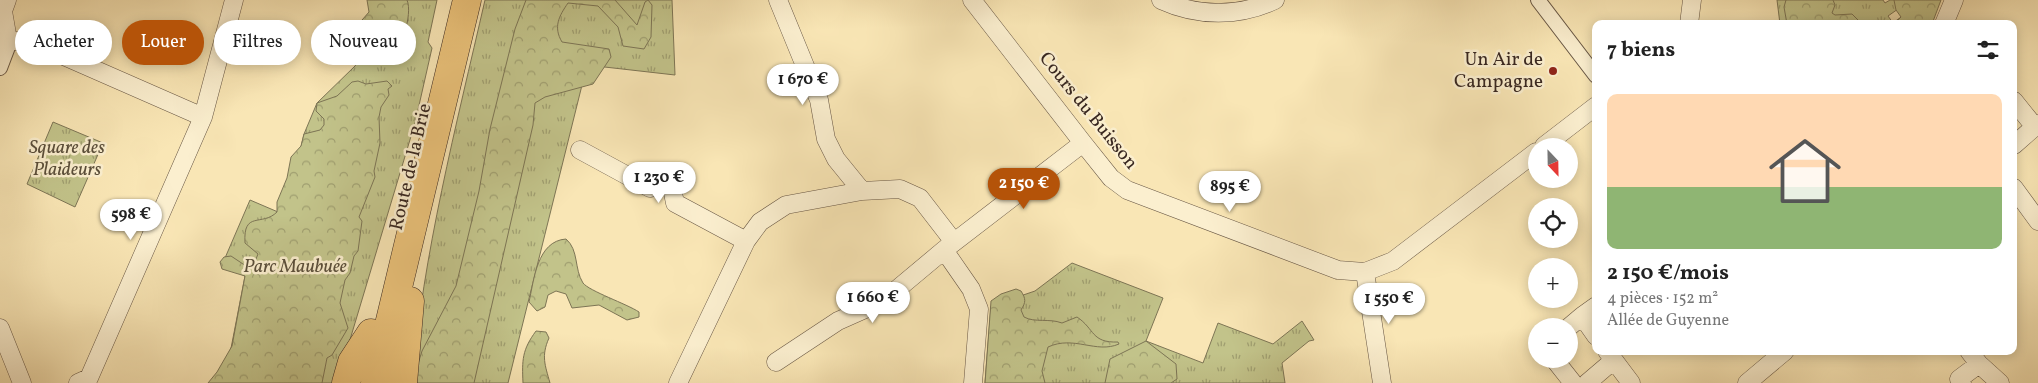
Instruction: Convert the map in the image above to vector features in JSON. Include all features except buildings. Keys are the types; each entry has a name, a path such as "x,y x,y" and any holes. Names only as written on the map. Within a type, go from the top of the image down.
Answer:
{"highway":[{"name":"Route de la Brie","path":"360,383 450,0"},
{"name":"Route de la Brie","path":"375,383 467,0"},
{"path":"403,383 412,281 431,191 430,154"},
{"path":"346,383 352,362 371,333"}],"street":[{"path":"3,44 3,11 7,0"},
{"path":"78,383 89,378 203,117 234,0"},
{"path":"778,0 819,100 826,139 836,158 862,191"},
{"name":"Cours du Buisson","path":"972,0 1083,143 1115,181 1126,190 1323,266 1338,270 1365,272 1393,261 1409,251 1528,158"},
{"path":"1161,0 1191,10 1220,13 1249,9 1275,0"},
{"path":"1538,0 1592,71"},
{"path":"1690,20 1692,0"},
{"path":"1946,20 1954,0"},
{"path":"0,68 8,47 3,44"},
{"path":"3,44 41,46 203,117"},
{"path":"2017,105 2037,126 2017,142"},
{"path":"1554,138 1592,109"},
{"path":"776,362 838,321 883,301 949,246 1083,143"},
{"path":"580,150 650,188 671,183 675,203 746,241"},
{"path":"678,383 685,366 699,343 746,241 760,222 786,206 862,191 900,189 920,198 949,246 976,298 978,309 973,383"},
{"path":"2017,192 2038,221"},
{"path":"1365,272 1382,383"},
{"path":"1578,320 1592,309"},
{"path":"1578,324 1592,333"},
{"path":"0,328 22,383"},
{"path":"1747,383 1780,355"},
{"path":"1587,383 1611,356 1631,383"},
{"path":"1962,383 1959,378 1974,358 2000,383"},
{"path":"1561,368 1573,383"}],"green space":[{"path":"367,0 407,0 407,20 362,20 369,12"},
{"name":"Parc Maubuée","path":"381,0 437,0 428,42 432,48 415,123 337,383 222,383 227,369 245,276 222,265 250,200 285,215 304,134 317,103 356,65 416,65 416,20 376,20"},
{"path":"485,0 672,0 675,75 587,65 508,383 412,383 417,334 432,238"},
{"path":"526,0 615,0 637,25 645,2 648,0 652,5 651,37 644,49 623,46 618,27 598,6 568,3 558,22 559,37 562,42 609,49 611,57 593,84 545,97 535,103 533,125 474,383 412,383 422,351 456,286 479,191 490,129 515,29"},
{"path":"1777,0 1883,0 1885,3 1890,0 1898,0 1898,9 1888,16 1891,20 1780,20"},
{"path":"1786,0 1833,0 1835,5 1832,13 1835,15 1852,14 1858,20 1786,20 1784,7"},
{"path":"1894,0 1941,0 1934,20 1898,20 1901,17 1896,10"},
{"path":"1901,17 1909,20 1897,20"},
{"name":"Parc Maubuée","path":"358,81 366,84 387,81 392,86 388,89 389,95 381,107 379,117 380,143 374,171 375,177 359,217 362,221 358,251 354,256 350,273 345,280 340,303 348,328 332,355 327,358 322,383 208,383 217,372 232,346 245,276 222,269 220,262 224,257 231,256 246,266 254,264 258,254 245,243 247,226 277,212 277,202 287,178 291,157 301,146 304,134 320,130 324,125 324,119 316,111 317,103 337,96 352,82"},
{"name":"Square des Plaideurs","path":"53,122 103,143 75,207 27,184"},
{"path":"566,239 575,254 578,272 583,283 593,290 639,312 639,317 627,320 599,305 572,308 566,294 556,291 548,295 545,307 537,311 529,302 539,263 549,247 556,241"},
{"path":"1072,263 1163,298 1146,341 1203,363 1218,323 1273,344 1302,321 1314,340 1309,341 1282,363 1285,383 985,383 991,306 1035,291"},
{"path":"1016,289 1021,291 1025,298 1025,303 1021,310 1024,317 1033,320 1062,323 1077,317 1098,338 1109,342 1118,342 1119,344 1102,347 1076,343 1058,344 1048,347 1042,371 1045,383 985,383 991,301 1001,294"},
{"path":"536,331 546,332 549,338 544,355 550,383 523,383 525,350"},
{"path":"1146,341 1176,364 1177,379 1171,383 1105,383 1110,359"}],"place":[{"name":"Un Air de Campagne","path":"1553,71"}]}
